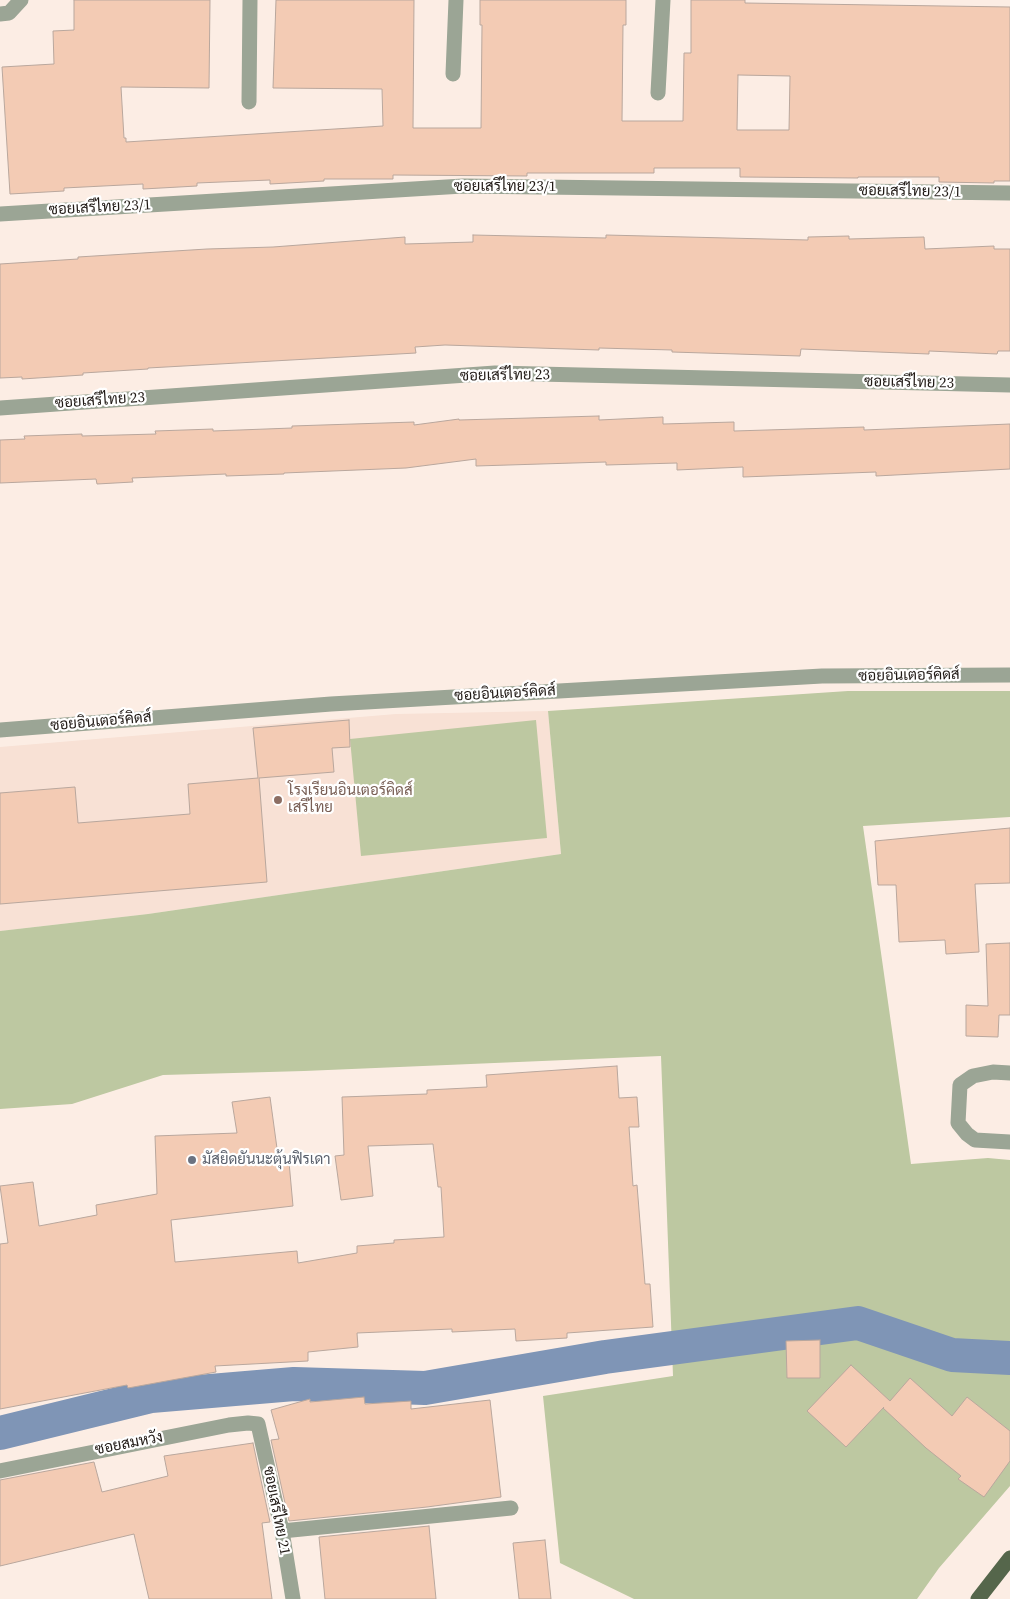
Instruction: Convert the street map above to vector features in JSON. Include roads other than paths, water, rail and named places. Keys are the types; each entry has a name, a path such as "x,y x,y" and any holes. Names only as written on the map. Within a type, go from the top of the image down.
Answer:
{"main road":[{"path":"978,1599 1010,1558"}],"street":[{"path":"0,14 9,13 21,0"},
{"path":"249,102 250,0"},
{"path":"453,74 456,0"},
{"path":"658,93 663,0"},
{"name":"ซอยเสรีไทย 23/1","path":"0,214 463,186 1010,193"},
{"name":"ซอยเสรีไทย 23","path":"0,408 495,373 1010,385"},
{"name":"ซอยอินเตอร์คิดส์","path":"0,730 331,704 812,677 1010,675"},
{"path":"1010,1073 993,1072 973,1076 960,1085 958,1123 967,1134 976,1140 1010,1142"},
{"name":"ซอยสมหวัง","path":"0,1471 229,1425 258,1424"},
{"name":"ซอยเสรีไทย 21","path":"258,1424 282,1531 293,1599"},
{"path":"282,1531 511,1508"}],"waterway":[{"path":"0,1433 151,1396 294,1384 425,1388 605,1357 858,1323 952,1355 1010,1358"}],"place":[{"name":"โรงเรียนอินเตอร์คิดส์ เสรีไทย","path":"278,800"},
{"name":"มัสยิดยันนะตุ้นฟิรเดา","path":"192,1160"}]}
